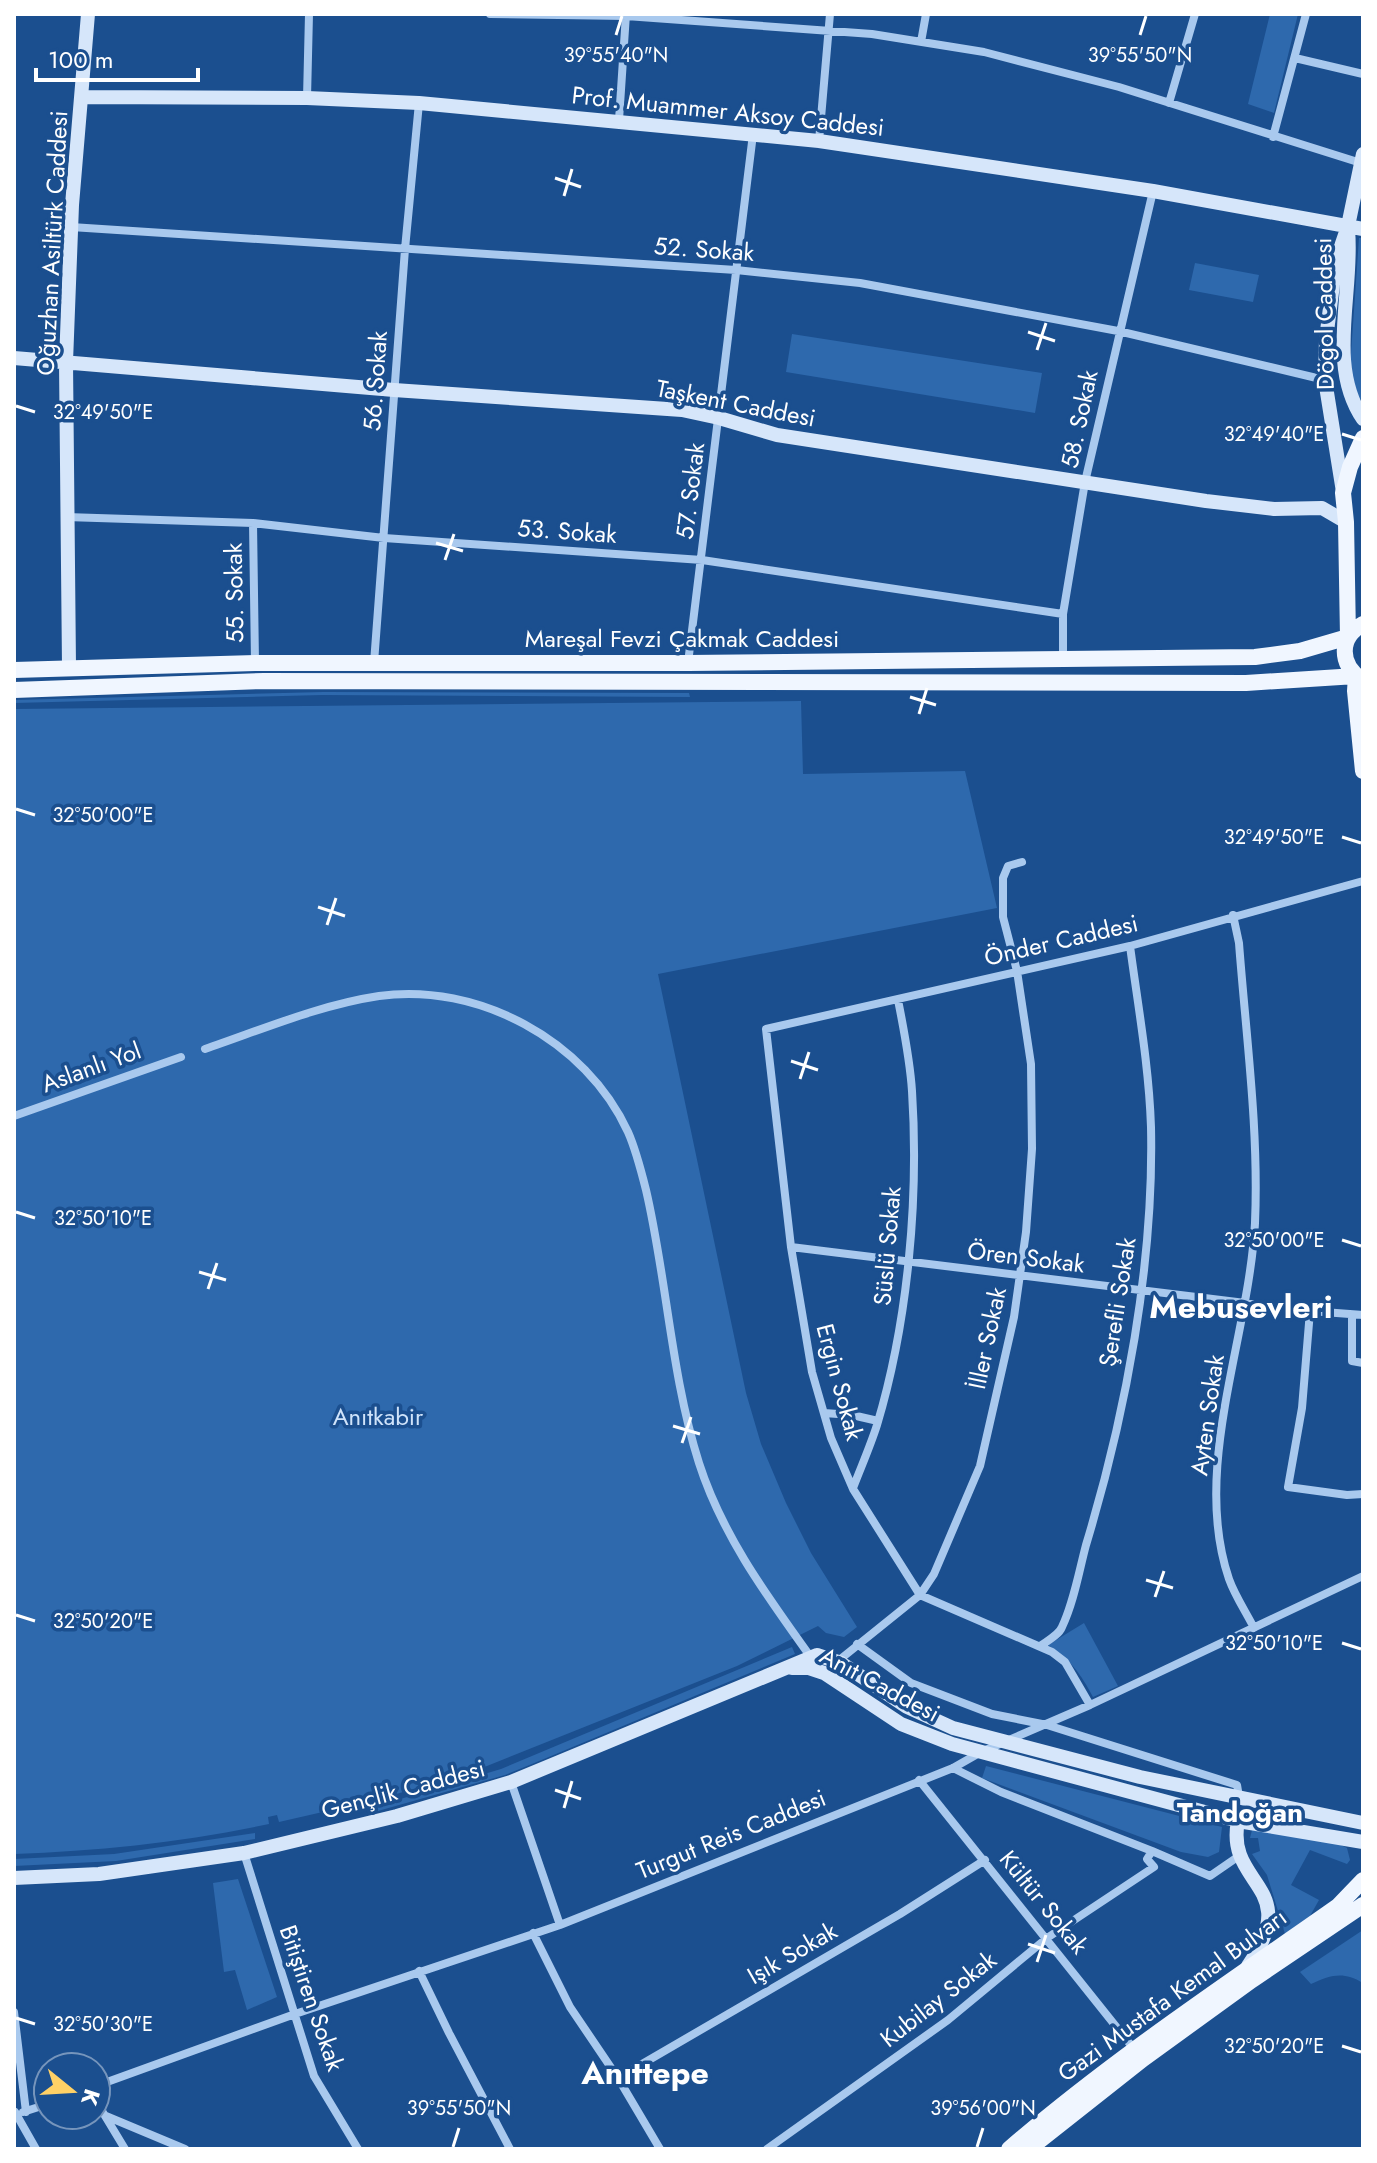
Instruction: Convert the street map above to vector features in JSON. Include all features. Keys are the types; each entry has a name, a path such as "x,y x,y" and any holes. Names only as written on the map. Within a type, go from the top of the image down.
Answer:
{"main road":[{"name":"Dögol Caddesi","path":"1360,678 1347,665 1344,655 1348,637 1343,493 1363,438"},
{"path":"1348,637 1363,624"},
{"name":"Mareşal Fevzi Çakmak Caddesi","path":"14,670 255,663 688,663 1255,657 1300,651 1348,637"},
{"name":"Mareşal Fevzi Çakmak Caddesi","path":"14,690 264,681 1246,683 1360,678"},
{"path":"1360,678 1355,691 1363,771"},
{"name":"Gazi Mustafa Kemal Bulvarı","path":"1009,2149 1135,2050 1338,1906 1363,1880"},
{"name":"Gazi Mustafa Kemal Bulvarı","path":"1029,2149 1203,2015 1361,1909"}],"street":[{"name":"Oğuzhan Asiltürk Caddesi","path":"69,667 65,517 66,362 71,227 88,14"},
{"path":"307,98 309,14"},
{"path":"490,14 707,18 984,52 1169,103 1273,137 1362,158 1355,228"},
{"path":"819,141 830,14"},
{"path":"921,42 926,14"},
{"path":"1169,103 1195,14"},
{"path":"1273,137 1306,14"},
{"path":"619,120 626,15"},
{"path":"1295,58 1363,74"},
{"name":"Prof. Muammer Aksoy Caddesi","path":"82,97 307,98 419,103 619,120 819,141 1153,191 1355,228"},
{"name":"56. Sokak","path":"374,663 419,103"},
{"name":"57. Sokak","path":"688,663 753,134"},
{"name":"58. Sokak","path":"1063,659 1063,614 1085,482 1153,191"},
{"name":"52. Sokak","path":"71,227 736,270 860,283 1118,331 1325,380"},
{"name":"Dögol Caddesi","path":"1343,493 1325,380 1329,300 1336,261 1355,228"},
{"name":"Dögol Caddesi","path":"1355,228 1345,329 1346,383 1363,419"},
{"name":"Taşkent Caddesi","path":"14,358 394,390 682,410 777,435 1274,509 1322,508 1346,522"},
{"name":"53. Sokak","path":"65,517 253,523 384,538 702,560 1063,614"},
{"name":"55. Sokak","path":"253,523 255,663"},
{"name":"İller Sokak","path":"838,1661 920,1595 934,1574 980,1466 1021,1277 1032,1149 1031,1064 1017,971 1003,917 1003,878 1008,866 1022,862"},
{"name":"Önder Caddesi","path":"766,1029 1130,946 1363,881"},
{"name":"Ayten Sokak","path":"1233,915 1239,943 1254,1131 1255,1224 1245,1302 1218,1451 1217,1527 1229,1580 1254,1628"},
{"name":"Şerefli Sokak","path":"1040,1646 1061,1630 1098,1507 1141,1290 1150,1218 1151,1124 1130,946"},
{"path":"205,1049 345,1002 380,996 426,994 470,1002 504,1013 554,1044 589,1075 621,1119 640,1167 689,1426 708,1489 737,1549 824,1673"},
{"name":"Süslü Sokak","path":"853,1489 878,1421 895,1348 907,1262 914,1167 913,1113 898,1000"},
{"name":"Ergin Sokak","path":"766,1029 791,1247 812,1372 831,1438 853,1489 920,1595"},
{"name":"Aslanlı Yol","path":"14,1116 181,1057"},
{"name":"Ören Sokak","path":"791,1247 1021,1277 1363,1315"},
{"path":"1310,1311 1302,1408 1288,1487 1347,1495 1363,1494"},
{"path":"1352,1315 1352,1361 1363,1363"},
{"path":"824,1413 878,1421"},
{"name":"Turgut Reis Caddesi","path":"112,2080 419,1971 560,1925 953,1768 981,1752 1047,1725 1363,1576"},
{"path":"920,1595 1040,1646 1065,1662 1090,1705"},
{"path":"857,1644 911,1683 992,1714 1047,1725 1237,1785 1239,1798"},
{"name":"Anıt Caddesi","path":"784,1668 817,1655 838,1661 883,1692 953,1728 1003,1743 1239,1798 1363,1823"},
{"name":"Anıt Caddesi","path":"784,1668 805,1668 824,1673 901,1724 952,1744 1238,1821 1363,1842"},
{"name":"Gençlik Caddesi","path":"14,1878 99,1874 244,1853 397,1816 511,1782 784,1668"},
{"path":"953,1768 1001,1792 1210,1876 1239,1856"},
{"name":"Kültür Sokak","path":"919,1780 1135,2050"},
{"path":"511,1782 560,1925"},
{"path":"1238,1821 1235,1837 1239,1856 1262,1892 1269,1906 1270,1918 1261,1948 1245,1971"},
{"name":"Kubilay Sokak","path":"767,2149 948,2020 1047,1938 1154,1867 1147,1859 1152,1851"},
{"name":"Bitiştiren Sokak","path":"244,1853 314,2076 358,2149"},
{"name":"Işık Sokak","path":"618,2078 900,1914 985,1860"},
{"path":"533,1933 570,2007 618,2078 660,2149"},
{"path":"419,1971 510,2149"},
{"path":"14,2012 26,2112"},
{"path":"14,2112 32,2110"},
{"path":"14,2112 36,2149"},
{"path":"112,2119 185,2149"},
{"path":"112,2126 125,2149"}],"green space":[{"path":"1270,14 1298,14 1274,113 1248,104"},
{"path":"1359,238 1363,238 1363,400 1358,398 1350,368"},
{"path":"1195,263 1259,275 1253,302 1189,290"},
{"path":"792,334 1042,373 1035,413 786,372"},
{"path":"323,692 689,693 690,697 322,695 14,703 14,700"},
{"name":"Anıtkabir","path":"801,701 803,774 965,771 997,908 658,974 746,1393 761,1444 811,1553 857,1627 844,1637 826,1633 818,1626 737,1666 477,1770 383,1798 375,1800 373,1796 362,1799 362,1803 279,1822 277,1815 268,1817 269,1824 174,1841 14,1854 14,709"},
{"path":"1084,1623 1118,1686 1093,1697 1074,1668 1048,1645"},
{"path":"792,1647 795,1654 505,1775 378,1811 377,1806 501,1769"},
{"path":"986,1766 1222,1827 1219,1852 1208,1857 1181,1852 982,1778"},
{"path":"1252,1830 1337,1843 1347,1848 1350,1860 1347,1864 1310,1850 1291,1885 1319,1900 1310,1916 1285,1934 1267,1875 1252,1854 1260,1851 1258,1838 1250,1838"},
{"path":"255,1833 255,1839 116,1861 14,1866 14,1859 114,1854"},
{"path":"238,1879 277,1997 247,2010 235,1970 224,1972 213,1883"},
{"path":"1363,1930 1363,1983 1337,1976 1311,1984 1300,1972"}],"district":[{"name":"Mebusevleri","path":"1241,1307"},
{"name":"Tandoğan","path":"1240,1812"},
{"name":"Anıttepe","path":"645,2073"}]}
